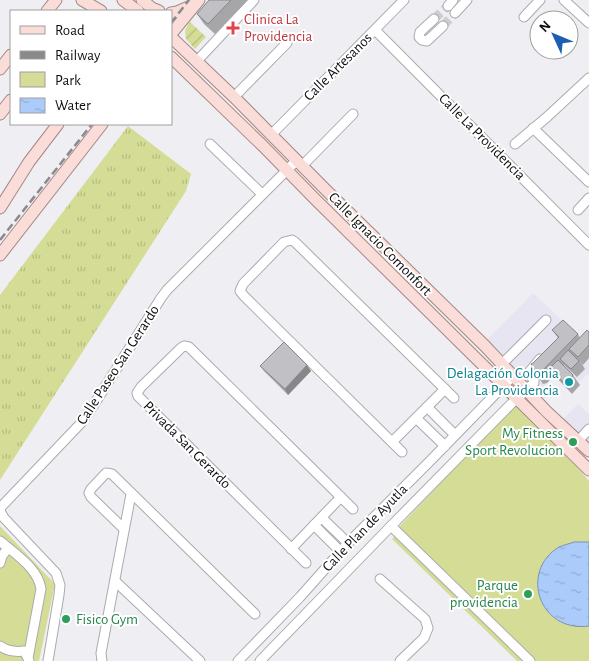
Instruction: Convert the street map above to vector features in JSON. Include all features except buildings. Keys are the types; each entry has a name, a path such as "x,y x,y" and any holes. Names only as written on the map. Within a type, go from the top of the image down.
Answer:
{"main road":[{"path":"48,10 56,0"},
{"path":"82,0 99,10"},
{"path":"172,13 198,2"},
{"path":"172,34 198,2"},
{"path":"184,18 182,26 184,43 193,57"},
{"name":"Calle Ignacio Comonfort","path":"172,36 589,451"},
{"path":"0,69 10,56"},
{"name":"Calle Ignacio Comonfort","path":"172,59 287,170 589,470"},
{"path":"0,114 10,101"},
{"path":"0,208 29,162 57,125"},
{"path":"0,255 101,125"}],"street":[{"path":"193,57 254,0"},
{"name":"Calle Artesanos","path":"271,135 404,0"},
{"path":"455,13 467,0"},
{"path":"524,16 540,0"},
{"path":"564,0 589,23"},
{"path":"434,19 420,32 419,37 422,40 426,41 443,26"},
{"name":"Calle La Providencia","path":"375,30 589,245"},
{"path":"234,97 287,43"},
{"path":"515,144 589,78"},
{"name":"Calle Paseo San Gerardo","path":"48,661 60,595 59,580 52,567 4,518 0,511 1,507 82,422 167,290 287,170 299,163 352,114"},
{"path":"533,128 589,182"},
{"path":"210,144 262,194"},
{"path":"578,210 589,198"},
{"path":"402,452 242,294 241,288 243,284 284,242 289,240 295,242 454,398"},
{"path":"502,364 546,320"},
{"name":"Privada San Gerardo","path":"306,563 138,396 137,394 141,387 181,348 184,346 189,347 353,509"},
{"path":"526,390 534,382 529,373 531,369 550,350"},
{"name":"Calle Plan de Ayutla","path":"238,661 300,598 348,542 432,460 513,376"},
{"path":"392,442 445,389"},
{"name":"Calle Plan de Ayutla","path":"260,661 526,390"},
{"path":"427,407 450,441"},
{"path":"416,418 464,452"},
{"path":"578,441 589,429"},
{"path":"432,460 444,473"},
{"path":"124,529 89,493 104,474 112,474 255,614"},
{"path":"102,661 101,653 131,494"},
{"path":"291,548 341,497"},
{"path":"322,518 348,542"},
{"path":"314,525 340,551"},
{"path":"391,526 530,661"},
{"path":"0,541 31,569 40,582 41,589 28,660"},
{"path":"0,563 2,556 8,548"},
{"path":"380,579 425,618 428,628 424,638 400,661"},
{"path":"116,581 200,661"},
{"path":"300,598 312,608"},
{"path":"289,609 301,620"},
{"path":"0,646 16,652 24,651 28,660"}],"shaded area":[{"path":"533,293 586,343 589,340 589,376 587,374 580,382 564,366 536,395 561,421 578,404 589,414 589,449 480,347"}],"green space":[{"path":"190,22 206,37 195,49 186,39 185,30"},
{"path":"128,126 191,174 186,191 0,480 0,295"},
{"name":"Parque providencia","path":"514,405 589,481 589,661 517,661 392,539 401,530 399,527"},
{"path":"0,526 55,584 39,661 0,661"}],"water":[{"path":"574,542 589,542 589,626 572,626 558,620 547,610 540,598 538,584 540,570 547,558 559,547"}],"tunnel":[{"path":"434,19 448,6"},
{"path":"443,26 455,13"}],"railway":[{"path":"172,22 189,0"},
{"path":"0,240 91,125"}],"place":[{"name":"Clinica La Providencia","path":"233,28"},
{"name":"Delagación Colonia La Providencia","path":"569,382"},
{"name":"My Fitness Sport Revolucion","path":"573,442"},
{"name":"Parque providencia","path":"528,594"},
{"name":"Fisico Gym","path":"66,619"}]}
